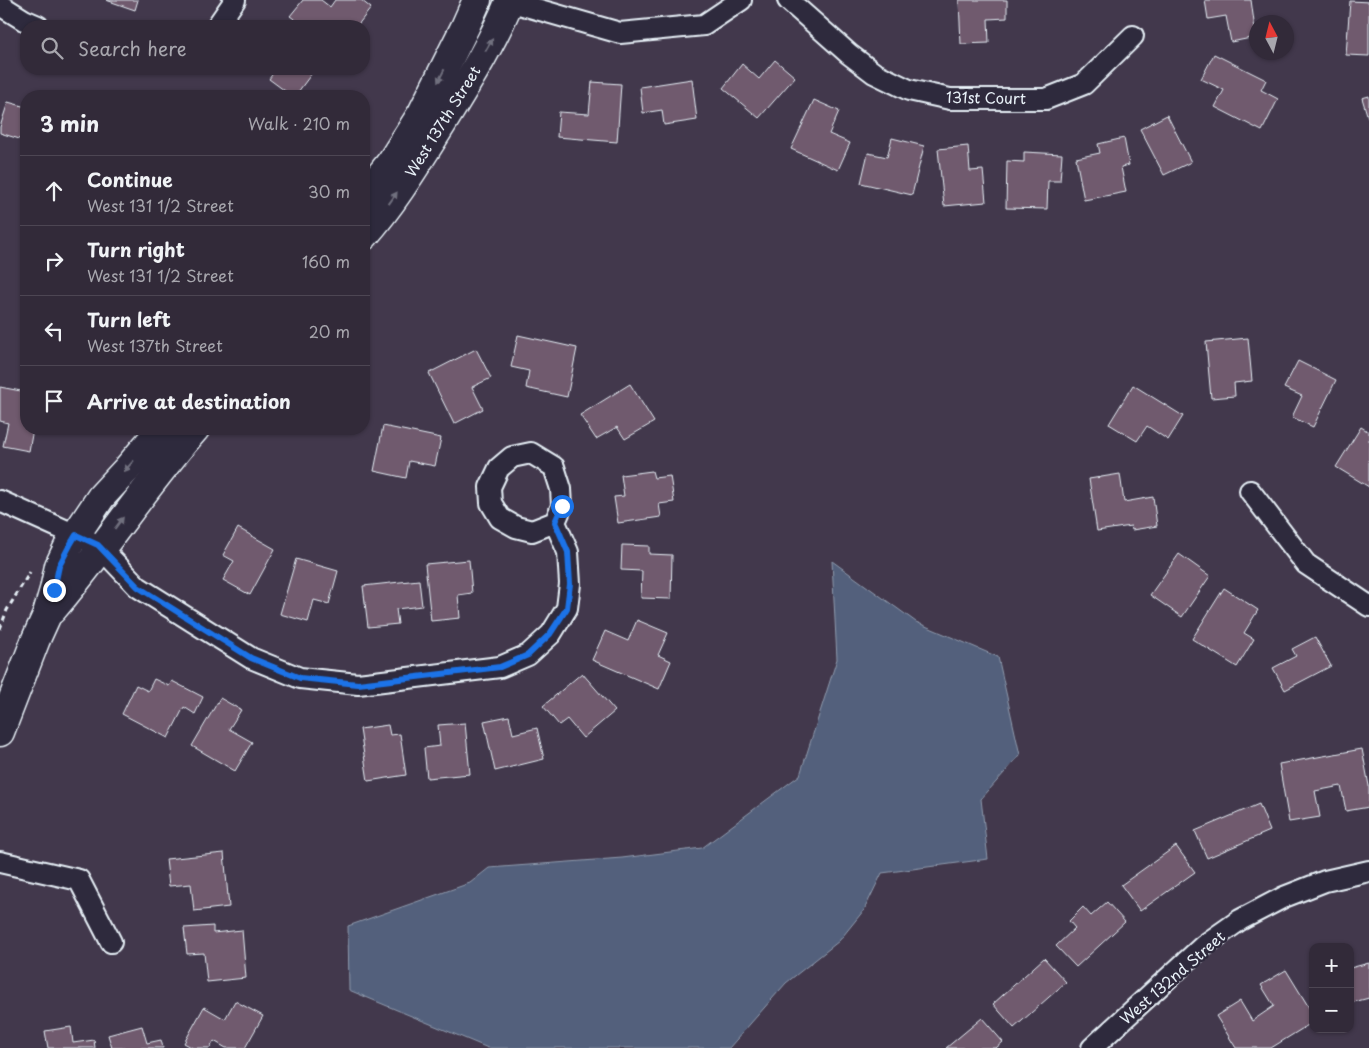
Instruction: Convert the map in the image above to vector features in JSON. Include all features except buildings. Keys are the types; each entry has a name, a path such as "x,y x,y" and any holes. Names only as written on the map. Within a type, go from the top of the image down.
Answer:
{"main road":[{"name":"West 137th Street","path":"370,188 391,162 422,113 477,0"},
{"name":"West 137th Street","path":"370,229 423,154 483,55 497,30 508,0"},
{"path":"0,732 46,617 59,566 70,545 101,497 156,435"},
{"path":"46,617 190,435"}],"street":[{"path":"221,20 235,0"},
{"path":"508,0 620,34 704,25 741,0"},
{"name":"131st Court","path":"788,0 849,54 874,73 909,90 950,99 1046,98 1084,84 1133,36"},
{"path":"0,5 24,20"},
{"path":"1250,491 1306,564 1369,606"},
{"path":"0,501 98,545 138,587 251,658 300,678 358,684 500,667 528,655 550,634 567,608 570,584 568,552 555,522"},
{"path":"0,862 79,880 111,942"},
{"name":"West 132nd Street","path":"1092,1048 1203,946 1240,920 1284,897 1325,881 1369,871"}],"water":[{"path":"832,561 916,622 998,657 1020,755 981,799 988,859 882,873 864,910 839,941 786,983 729,1048 488,1048 349,990 348,926 470,883 489,868 622,858 702,848 800,775 837,659"}],"route":[{"path":"54,590 59,566 76,535 98,545 138,587 251,658 300,678 358,684 500,667 528,655 550,634 567,608 570,584 568,552 555,522 562,506"}]}
